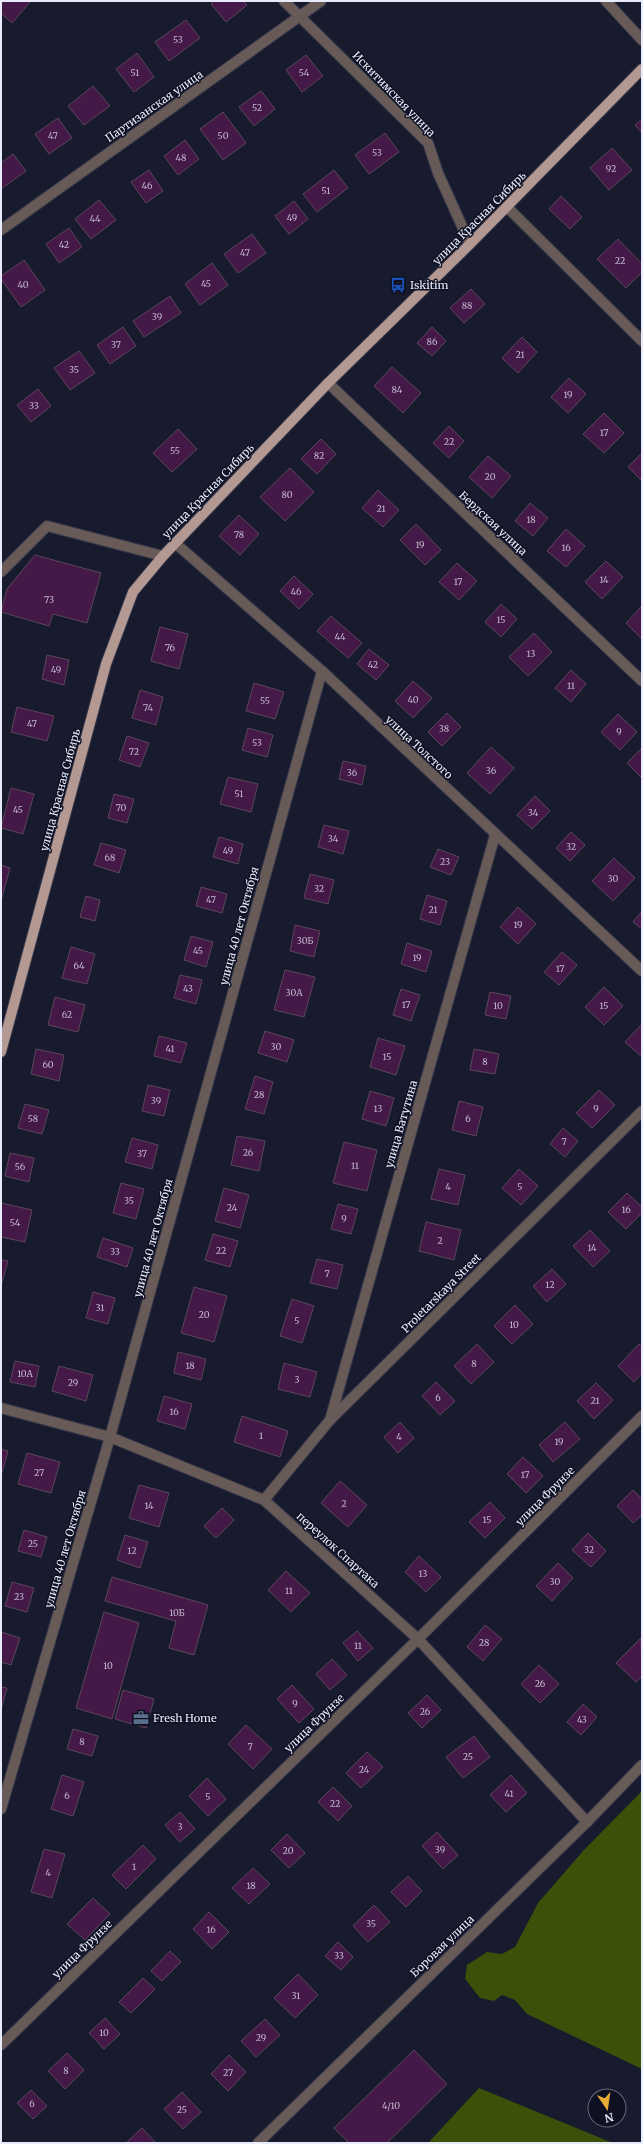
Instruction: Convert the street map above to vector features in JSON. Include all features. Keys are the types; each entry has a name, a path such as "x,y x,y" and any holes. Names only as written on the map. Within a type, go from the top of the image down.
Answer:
{"main road":[{"name":"улица Красная Сибирь","path":"1,1052 106,664 133,592 175,543 328,383 507,207 642,69"}],"street":[{"name":"Искитимская улица","path":"284,1 428,143 438,173 470,244"},
{"name":"Партизанская улица","path":"1,230 301,17 321,1"},
{"path":"606,1 642,40"},
{"path":"507,207 642,341"},
{"name":"Бердская улица","path":"328,383 642,681"},
{"path":"1,572 47,526 163,556"},
{"name":"улица Толстого","path":"175,543 322,671 642,972"},
{"name":"улица 40 лет Октября","path":"1,1809 110,1437 322,671"},
{"name":"улица Ватутина","path":"330,1420 495,835"},
{"name":"Proletarskaya Street","path":"264,1500 330,1420 642,1111"},
{"name":"переулок Спартака","path":"1,1408 110,1437 264,1500 418,1639 587,1822"},
{"name":"улица Фрунзе","path":"1,2045 418,1639 642,1416"},
{"name":"Боровая улица","path":"258,2143 587,1822 642,1764"}],"green space":[{"path":"642,1791 642,2069 527,2014 515,2000 502,1995 494,2001 480,1998 465,1979 467,1965 487,1952 502,1954 515,1947 538,1903 583,1851"},
{"path":"479,2088 613,2143 428,2143"}],"building":[{"path":"1,1 31,1 12,23 1,13"},
{"path":"214,1 243,1 247,5 226,22 211,4"},
{"path":"186,20 200,38 169,61 155,42"},
{"path":"137,53 154,77 134,92 116,69"},
{"path":"306,55 323,76 302,92 286,70"},
{"path":"93,86 110,106 84,125 68,106"},
{"path":"261,91 275,109 254,126 239,107"},
{"path":"223,112 246,143 223,160 200,129"},
{"path":"58,118 72,138 49,154 35,134"},
{"path":"642,119 642,133 635,125"},
{"path":"385,133 399,152 369,174 355,155"},
{"path":"185,140 199,159 178,175 164,156"},
{"path":"612,148 632,170 609,190 590,168"},
{"path":"13,154 26,171 1,189 1,163"},
{"path":"149,170 163,191 146,203 131,182"},
{"path":"334,170 348,188 317,212 303,194"},
{"path":"561,196 582,217 570,229 549,209"},
{"path":"99,200 116,220 91,239 75,219"},
{"path":"294,201 308,219 289,234 275,216"},
{"path":"69,228 82,247 59,263 46,244"},
{"path":"252,234 266,253 238,273 224,254"},
{"path":"618,239 642,264 642,272 626,288 597,259"},
{"path":"24,260 45,290 21,307 1,279 1,276"},
{"path":"212,263 228,285 200,305 185,284"},
{"path":"471,289 485,304 464,323 450,308"},
{"path":"170,296 181,313 144,337 133,321"},
{"path":"123,327 136,346 110,364 97,345"},
{"path":"432,327 446,341 432,356 417,343"},
{"path":"522,337 537,352 518,373 502,358"},
{"path":"79,351 95,373 70,390 54,368"},
{"path":"392,367 421,393 403,413 374,386"},
{"path":"569,378 586,394 568,413 551,397"},
{"path":"38,389 51,406 31,422 17,405"},
{"path":"604,413 624,433 604,453 583,434"},
{"path":"449,426 464,441 449,458 433,443"},
{"path":"178,429 197,449 172,472 153,453"},
{"path":"321,439 336,454 317,474 301,459"},
{"path":"642,453 642,481 628,467"},
{"path":"488,456 511,476 492,498 469,477"},
{"path":"290,468 314,492 285,521 260,497"},
{"path":"378,490 399,510 383,527 362,508"},
{"path":"530,503 548,518 533,536 515,521"},
{"path":"239,515 259,534 240,555 219,536"},
{"path":"416,524 441,550 425,565 400,540"},
{"path":"566,529 585,546 566,567 547,551"},
{"path":"35,555 101,573 87,623 53,614 49,626 1,612 7,589"},
{"path":"606,561 623,577 602,599 585,582"},
{"path":"457,563 477,581 459,600 439,582"},
{"path":"294,576 313,594 299,609 280,591"},
{"path":"501,604 517,619 501,637 485,622"},
{"path":"642,606 642,639 626,623"},
{"path":"331,616 362,643 348,658 317,631"},
{"path":"160,627 188,634 179,669 151,661"},
{"path":"534,633 552,652 528,676 509,657"},
{"path":"369,649 389,665 376,680 357,664"},
{"path":"47,655 69,660 64,685 42,679"},
{"path":"571,670 586,684 571,702 555,688"},
{"path":"413,681 432,698 413,718 395,701"},
{"path":"254,683 284,692 275,719 246,711"},
{"path":"140,690 163,697 156,725 132,718"},
{"path":"17,707 54,716 47,741 11,732"},
{"path":"447,713 461,727 442,746 428,732"},
{"path":"618,714 637,732 620,750 601,732"},
{"path":"248,728 273,735 267,757 242,750"},
{"path":"127,736 149,743 140,767 119,760"},
{"path":"491,747 514,768 490,794 467,773"},
{"path":"642,748 642,778 627,763"},
{"path":"343,761 366,766 362,785 339,779"},
{"path":"228,777 258,784 251,812 220,804"},
{"path":"11,788 34,794 23,834 1,828"},
{"path":"114,794 134,799 127,823 108,818"},
{"path":"535,796 550,811 532,829 517,815"},
{"path":"324,825 349,831 343,854 318,847"},
{"path":"571,832 585,845 570,861 556,848"},
{"path":"219,837 243,844 238,864 213,857"},
{"path":"101,843 126,850 119,873 94,865"},
{"path":"438,849 459,857 451,875 430,867"},
{"path":"614,858 635,878 613,901 592,881"},
{"path":"1,865 10,868 1,901"},
{"path":"310,874 334,880 328,904 304,898"},
{"path":"201,887 227,894 222,913 196,906"},
{"path":"427,895 447,901 440,925 420,919"},
{"path":"86,896 100,900 95,921 80,917"},
{"path":"518,907 536,924 518,944 500,927"},
{"path":"642,911 642,929 633,922"},
{"path":"295,925 320,931 314,957 290,951"},
{"path":"191,936 213,942 206,967 184,960"},
{"path":"407,943 432,951 426,972 401,964"},
{"path":"71,947 95,954 87,984 62,978"},
{"path":"562,952 577,965 559,985 544,972"},
{"path":"285,970 315,977 304,1017 274,1010"},
{"path":"180,975 202,980 196,1004 174,998"},
{"path":"604,987 623,1006 604,1025 585,1007"},
{"path":"401,989 420,995 411,1021 393,1015"},
{"path":"490,992 511,996 506,1019 485,1015"},
{"path":"55,997 85,1005 78,1032 48,1025"},
{"path":"642,1024 642,1057 625,1042"},
{"path":"265,1031 294,1040 287,1062 258,1053"},
{"path":"159,1036 187,1043 181,1063 154,1056"},
{"path":"378,1038 405,1046 396,1075 370,1067"},
{"path":"36,1049 64,1055 59,1081 31,1074"},
{"path":"474,1049 499,1054 495,1074 470,1070"},
{"path":"255,1076 273,1082 264,1114 245,1109"},
{"path":"148,1085 170,1090 164,1116 142,1111"},
{"path":"599,1090 615,1105 592,1128 576,1113"},
{"path":"370,1091 394,1098 386,1126 362,1119"},
{"path":"459,1101 483,1107 476,1136 452,1130"},
{"path":"25,1104 49,1110 42,1134 18,1128"},
{"path":"563,1128 578,1141 565,1157 550,1144"},
{"path":"237,1136 265,1141 259,1171 231,1165"},
{"path":"132,1138 158,1145 152,1169 125,1162"},
{"path":"344,1142 377,1150 367,1191 333,1183"},
{"path":"10,1153 34,1158 29,1182 5,1176"},
{"path":"439,1169 465,1175 458,1205 431,1199"},
{"path":"519,1169 538,1186 521,1205 502,1188"},
{"path":"121,1183 144,1189 136,1219 113,1213"},
{"path":"224,1188 249,1195 240,1228 215,1221"},
{"path":"627,1193 642,1207 642,1213 626,1229 608,1212"},
{"path":"1,1203 32,1210 25,1242 1,1237"},
{"path":"338,1204 358,1209 351,1234 331,1229"},
{"path":"426,1222 461,1230 454,1260 419,1251"},
{"path":"590,1230 610,1251 593,1267 573,1246"},
{"path":"213,1234 238,1241 230,1267 205,1260"},
{"path":"103,1238 133,1248 127,1267 97,1257"},
{"path":"317,1259 343,1265 337,1289 310,1283"},
{"path":"1,1260 8,1261 1,1286"},
{"path":"552,1269 566,1284 547,1302 533,1286"},
{"path":"194,1287 227,1296 214,1342 181,1333"},
{"path":"93,1292 115,1298 108,1324 86,1318"},
{"path":"292,1299 314,1306 302,1343 280,1336"},
{"path":"515,1305 533,1324 512,1344 494,1326"},
{"path":"477,1344 494,1362 471,1384 454,1366"},
{"path":"639,1344 642,1347 642,1373 634,1382 618,1366"},
{"path":"178,1352 206,1359 201,1380 174,1373"},
{"path":"15,1361 39,1366 35,1387 10,1382"},
{"path":"284,1363 317,1372 310,1397 278,1389"},
{"path":"59,1366 93,1375 86,1401 52,1391"},
{"path":"436,1382 455,1401 440,1415 422,1396"},
{"path":"596,1383 613,1400 594,1419 577,1401"},
{"path":"164,1396 192,1404 185,1429 157,1421"},
{"path":"242,1416 288,1431 280,1457 234,1442"},
{"path":"400,1422 414,1438 398,1453 384,1437"},
{"path":"565,1422 580,1439 553,1462 539,1445"},
{"path":"1,1449 8,1451 1,1476"},
{"path":"27,1453 60,1462 51,1493 18,1484"},
{"path":"523,1457 543,1476 526,1493 507,1474"},
{"path":"340,1481 367,1505 348,1527 321,1503"},
{"path":"139,1485 169,1493 159,1527 129,1518"},
{"path":"633,1490 642,1499 642,1515 633,1523 617,1506"},
{"path":"490,1502 505,1518 485,1538 469,1522"},
{"path":"222,1508 234,1520 216,1538 204,1526"},
{"path":"24,1530 47,1537 41,1557 18,1551"},
{"path":"588,1533 606,1551 591,1567 572,1550"},
{"path":"125,1535 148,1542 140,1568 117,1560"},
{"path":"419,1556 441,1577 426,1592 405,1572"},
{"path":"558,1563 573,1578 552,1601 536,1586"},
{"path":"286,1571 310,1593 291,1612 268,1590"},
{"path":"112,1577 208,1605 194,1655 169,1648 176,1621 105,1601"},
{"path":"12,1582 34,1588 27,1612 5,1606"},
{"path":"104,1612 139,1623 112,1719 76,1708"},
{"path":"485,1625 502,1639 483,1661 467,1647"},
{"path":"357,1631 373,1648 358,1661 343,1643"},
{"path":"1,1632 20,1638 11,1665 1,1662"},
{"path":"641,1638 642,1676 636,1682 616,1663"},
{"path":"332,1659 347,1675 330,1690 316,1674"},
{"path":"539,1665 559,1684 540,1703 521,1684"},
{"path":"292,1685 314,1709 299,1723 277,1699"},
{"path":"1,1687 7,1688 1,1710"},
{"path":"123,1690 154,1699 146,1728 115,1719"},
{"path":"427,1695 441,1710 422,1728 408,1713"},
{"path":"583,1704 597,1717 581,1735 567,1722"},
{"path":"246,1725 272,1749 253,1769 228,1744"},
{"path":"73,1729 98,1736 92,1756 67,1749"},
{"path":"474,1736 490,1757 463,1778 446,1757"},
{"path":"367,1752 383,1767 361,1788 346,1773"},
{"path":"62,1775 84,1782 73,1816 51,1809"},
{"path":"511,1775 527,1793 506,1812 490,1795"},
{"path":"207,1778 226,1799 208,1816 189,1796"},
{"path":"333,1787 352,1806 338,1821 318,1802"},
{"path":"180,1812 195,1829 180,1842 165,1825"},
{"path":"437,1832 458,1855 443,1869 422,1846"},
{"path":"287,1834 305,1853 289,1868 271,1850"},
{"path":"143,1845 156,1859 126,1889 112,1875"},
{"path":"44,1849 65,1854 52,1898 31,1892"},
{"path":"253,1868 270,1884 249,1904 232,1888"},
{"path":"408,1876 422,1891 406,1907 391,1892"},
{"path":"93,1898 110,1914 85,1940 67,1924"},
{"path":"374,1905 390,1922 368,1942 353,1926"},
{"path":"209,1912 229,1932 212,1949 193,1929"},
{"path":"338,1942 353,1957 341,1970 325,1956"},
{"path":"170,1951 181,1962 162,1981 151,1971"},
{"path":"298,1974 318,1995 295,2018 274,1998"},
{"path":"143,1978 155,1989 131,2013 119,2002"},
{"path":"105,2018 120,2034 104,2049 89,2033"},
{"path":"265,2019 280,2035 256,2057 241,2041"},
{"path":"414,2050 447,2084 387,2143 349,2143 334,2128"},
{"path":"67,2053 84,2070 65,2089 48,2071"},
{"path":"229,2055 246,2072 228,2091 211,2074"},
{"path":"31,2090 47,2106 33,2119 17,2103"},
{"path":"182,2092 201,2112 183,2129 164,2109"},
{"path":"142,2128 156,2143 126,2143"}],"place":[{"name":"Iskitim","path":"398,285"},
{"name":"Fresh Home","path":"141,1718"}]}
